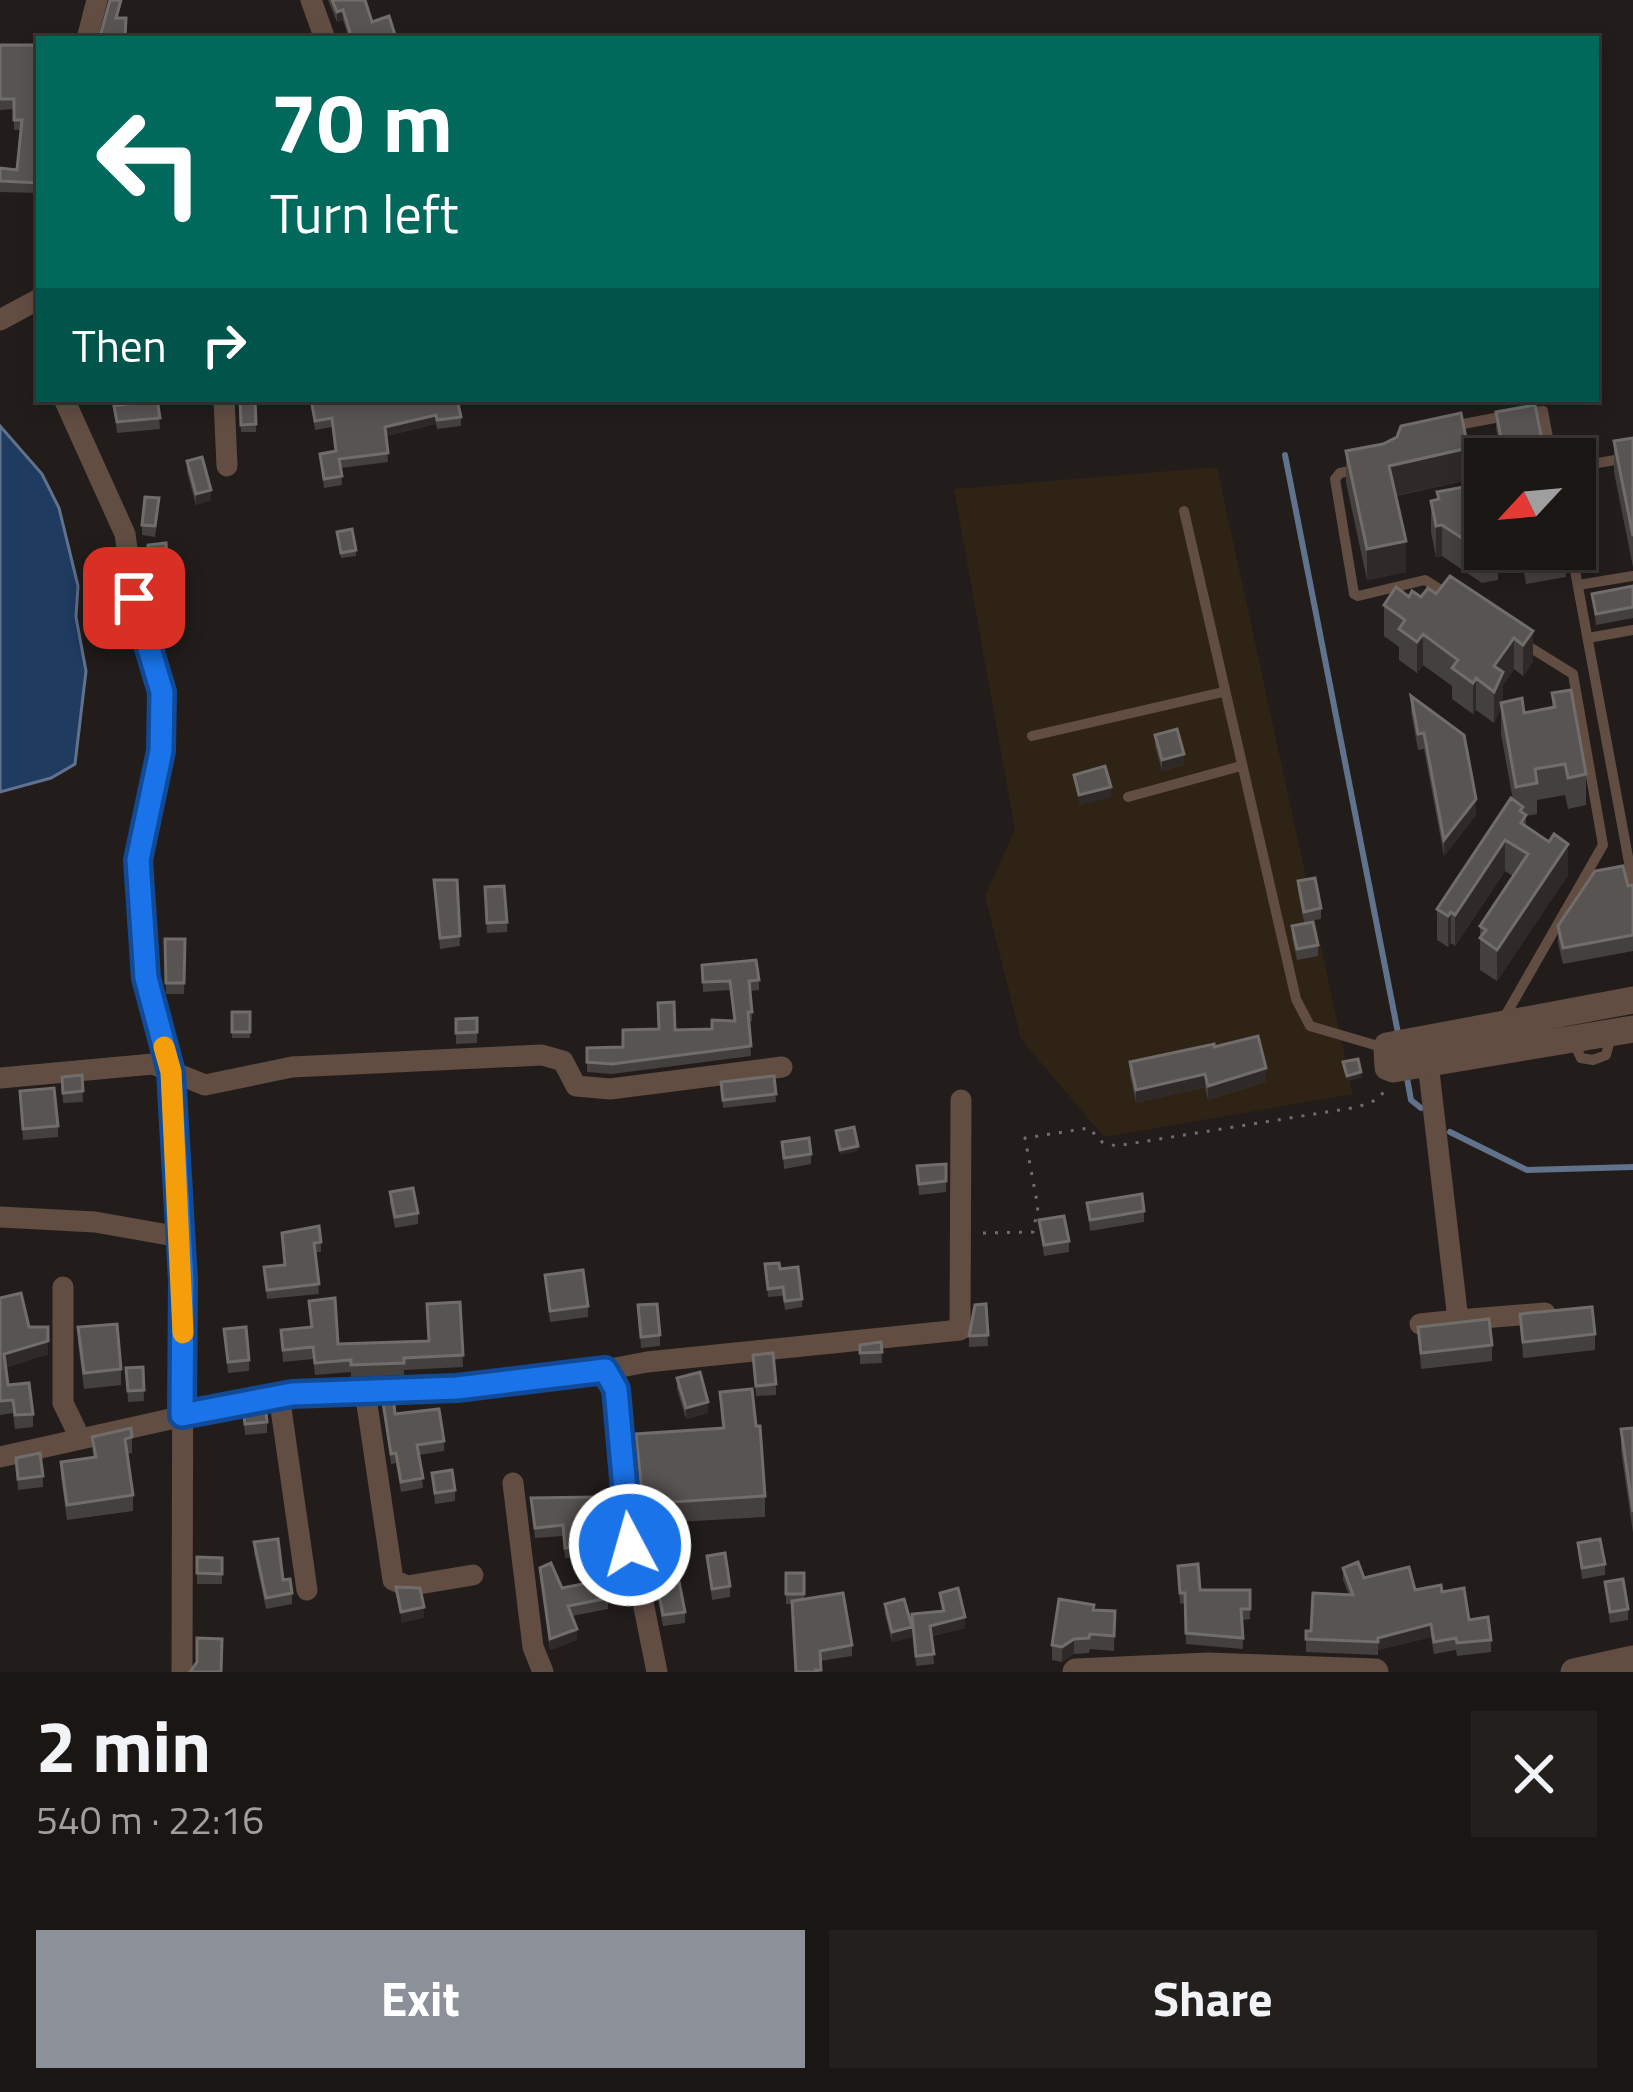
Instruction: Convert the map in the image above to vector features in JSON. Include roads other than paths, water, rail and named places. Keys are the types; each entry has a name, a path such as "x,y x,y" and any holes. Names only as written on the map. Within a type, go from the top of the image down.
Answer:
{"street":[{"path":"88,36 97,0"},
{"path":"311,0 324,36"},
{"path":"0,320 36,307"},
{"path":"65,402 125,534 134,598 159,671 161,751 138,860 146,978 171,1072 180,1238 182,1672"},
{"path":"224,402 227,466"},
{"path":"1389,1058 1502,1022 1633,1000"},
{"path":"1389,1058 1428,1063 1601,1035 1580,1009"},
{"path":"0,1078 153,1064 205,1085 292,1067 542,1055 563,1061 577,1086 610,1089 782,1067"},
{"path":"1428,1063 1458,1320"},
{"path":"0,1457 280,1395 493,1386 960,1330 961,1100"},
{"path":"0,1216 95,1222 180,1238"},
{"path":"63,1287 63,1403 80,1438"},
{"path":"1420,1324 1566,1311"},
{"path":"605,1370 616,1389 627,1522 657,1672"},
{"path":"365,1391 392,1580 407,1586 473,1575"},
{"path":"280,1395 307,1590"},
{"path":"513,1483 533,1647 542,1672"},
{"path":"1574,1672 1633,1659"},
{"path":"1076,1672 1375,1672"}],"lane":[{"path":"1431,430 1540,410 1548,438"},
{"path":"1596,463 1633,458"},
{"path":"1379,466 1335,475 1354,594 1425,580 1462,604"},
{"path":"1184,511 1296,999 1305,1021 1389,1058"},
{"path":"1575,570 1633,884"},
{"path":"1578,586 1633,576"},
{"path":"1588,638 1633,630"},
{"path":"1502,1022 1603,845 1573,674 1517,639"},
{"path":"1032,736 1223,692"},
{"path":"1128,797 1241,766"}],"water":[{"path":"0,426 42,474 59,508 78,586 76,617 86,671 75,764 51,778 0,792"}],"waterway":[{"path":"1285,455 1398,1033"},
{"path":"1407,1078 1411,1100 1421,1108"},
{"path":"1450,1132 1527,1170 1633,1167"}]}
